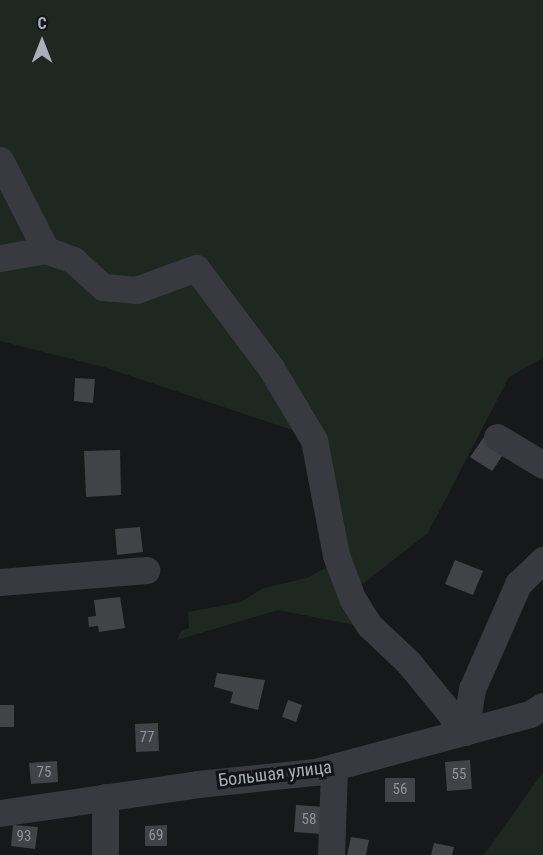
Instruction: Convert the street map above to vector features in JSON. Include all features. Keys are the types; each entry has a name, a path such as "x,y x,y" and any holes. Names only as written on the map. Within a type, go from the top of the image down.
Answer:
{"street":[{"path":"0,160 46,250"},
{"path":"0,258 46,250 73,260 102,287 136,290 196,268 271,368 314,440 322,494 352,598 369,626 408,663 465,732"},
{"path":"497,437 543,465"},
{"path":"465,732 472,689 518,584 543,560"},
{"path":"0,582 147,570"},
{"name":"Большая улица","path":"0,813 334,767 530,714 543,706"},
{"path":"332,855 334,767"},
{"path":"105,797 105,855"}],"shaded area":[{"path":"0,0 543,0 543,358 509,377 428,533 356,589 307,435 107,368 0,341"},
{"path":"338,561 354,625 278,610 177,640 181,631 189,628 188,612 241,602 264,588 307,578"},
{"path":"543,772 543,855 484,855"}],"building":[{"path":"75,378 95,379 93,403 74,401"},
{"path":"484,437 505,452 492,471 470,457"},
{"path":"120,450 121,495 86,497 84,451"},
{"path":"140,527 143,552 117,555 115,529"},
{"path":"455,560 483,571 473,595 445,584"},
{"path":"120,597 125,628 99,632 98,626 89,627 88,617 96,616 94,600"},
{"path":"217,673 265,680 258,710 230,703 233,692 214,687"},
{"path":"288,700 302,705 296,722 282,717"},
{"path":"0,705 14,705 14,727 0,727"},
{"path":"158,723 159,751 136,752 135,724"},
{"path":"470,760 472,789 447,791 445,762"},
{"path":"57,761 58,782 31,784 29,763"},
{"path":"385,778 415,778 415,802 385,802"},
{"path":"296,805 325,807 322,834 294,832"},
{"path":"13,825 38,827 35,849 11,846"},
{"path":"167,825 167,846 145,846 145,826"},
{"path":"351,837 369,840 366,855 347,855"},
{"path":"434,843 454,847 452,855 431,855"}]}
